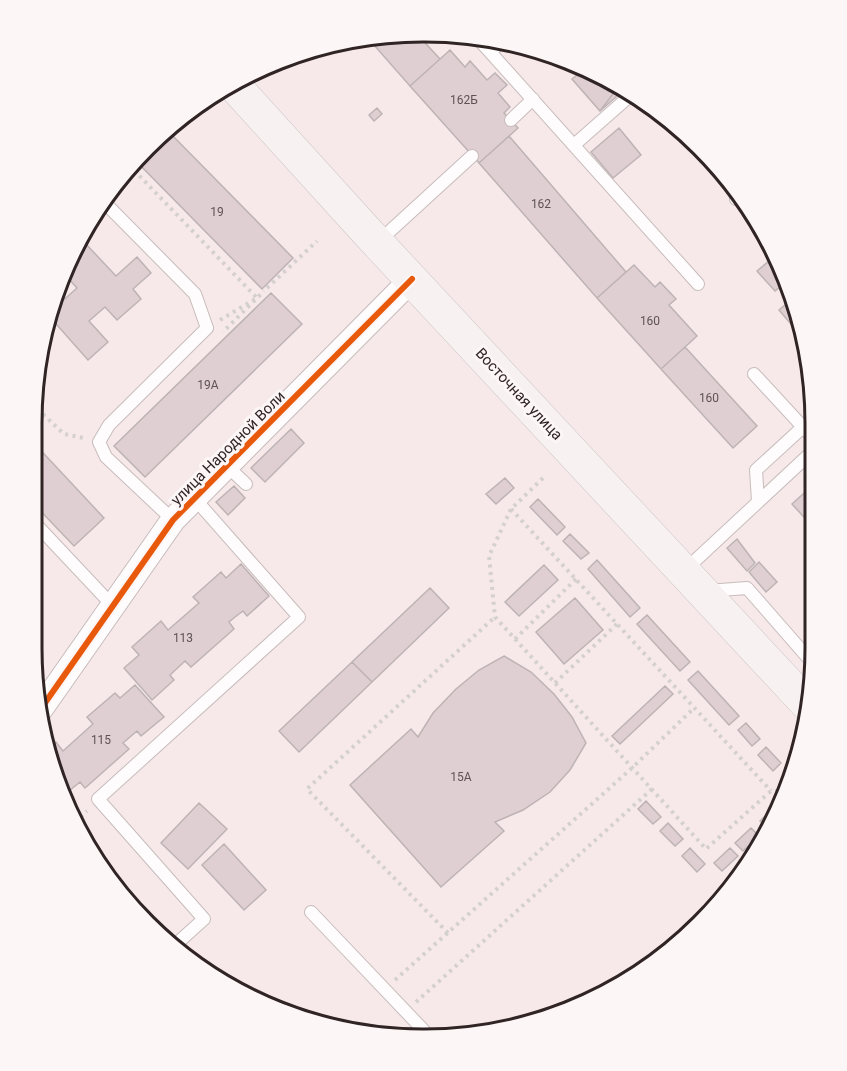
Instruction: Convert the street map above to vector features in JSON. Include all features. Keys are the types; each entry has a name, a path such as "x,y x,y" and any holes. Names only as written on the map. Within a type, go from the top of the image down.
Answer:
{"main road":[{"name":"Восточная улица","path":"238,90 377,243 802,698"}],"street":[{"name":"улица Народной Воли","path":"46,702 173,520 412,279"}],"lane":[{"path":"485,47 698,284"},
{"path":"490,52 494,48"},
{"path":"511,120 533,99"},
{"path":"574,145 625,100"},
{"path":"377,243 472,156"},
{"path":"109,207 195,294 207,328 109,425 99,442 106,457 173,520"},
{"path":"754,374 803,427 756,470 758,501"},
{"path":"693,582 758,501 805,458"},
{"path":"227,466 246,484"},
{"path":"180,941 204,919 98,799 299,617 195,499"},
{"path":"42,531 112,605"},
{"path":"693,582 747,588 805,654"},
{"path":"311,912 422,1029"}],"path":[{"path":"136,173 257,298"},
{"path":"216,339 317,241"},
{"path":"207,328 257,298"},
{"path":"42,414 64,434 99,442"},
{"path":"543,478 511,509 489,556 495,617 706,849 771,791 777,791"},
{"path":"511,509 771,791"},
{"path":"515,639 576,579"},
{"path":"448,933 307,789 495,617"},
{"path":"555,683 617,624"},
{"path":"384,990 632,768 694,708"},
{"path":"405,1012 652,789"}],"building":[{"path":"424,42 440,59 410,86 374,45"},
{"path":"450,50 465,67 470,61 487,80 495,73 507,85 498,93 510,107 504,113 518,128 479,163 410,86"},
{"path":"577,75 614,93 600,111 572,79"},
{"path":"614,93 618,95 600,111"},
{"path":"377,108 382,114 374,121 369,115"},
{"path":"619,128 641,155 613,178 591,152"},
{"path":"173,136 293,258 262,289 142,167"},
{"path":"509,136 626,272 597,298 479,163"},
{"path":"87,245 116,276 137,257 151,273 133,289 141,299 117,320 105,307 89,321 108,342 88,360 55,323 62,302 77,288 70,280"},
{"path":"769,261 780,287 775,291 757,271"},
{"path":"634,265 655,287 660,282 676,299 669,305 697,336 661,369 597,298"},
{"path":"271,293 302,324 145,477 114,446"},
{"path":"786,304 792,325 779,310"},
{"path":"685,347 757,426 733,448 661,369"},
{"path":"291,429 304,443 265,482 251,468"},
{"path":"42,452 104,518 74,546 42,512"},
{"path":"505,478 514,488 496,504 486,494"},
{"path":"234,486 245,498 228,515 216,502"},
{"path":"805,492 805,518 792,504"},
{"path":"538,499 565,527 557,535 530,507"},
{"path":"570,534 589,553 581,559 563,541"},
{"path":"737,539 755,563 747,571 727,548"},
{"path":"597,560 640,608 630,617 588,569"},
{"path":"759,562 777,582 766,592 749,572"},
{"path":"241,564 269,596 247,616 243,611 229,622 234,629 191,667 185,661 170,675 174,680 152,700 124,668 139,655 132,647 161,621 168,630 199,603 193,597 221,572 226,578"},
{"path":"544,565 558,580 519,616 505,602"},
{"path":"430,588 449,608 372,682 352,662"},
{"path":"575,598 603,630 564,664 536,632"},
{"path":"647,615 690,662 680,671 637,624"},
{"path":"504,656 531,672 554,694 572,717 586,743 570,770 550,792 523,810 495,822 504,831 441,887 350,785 411,729 418,737 433,713 456,689 479,670"},
{"path":"352,662 372,682 299,752 279,731"},
{"path":"698,671 739,716 729,725 688,680"},
{"path":"135,685 164,717 141,736 137,731 123,743 129,749 85,788 80,782 70,790 54,743 56,742 63,751 93,724 87,717 115,693 120,698"},
{"path":"665,686 673,694 620,744 612,736"},
{"path":"746,723 760,739 752,746 738,730"},
{"path":"766,747 781,763 773,771 758,755"},
{"path":"646,801 661,817 653,824 638,809"},
{"path":"199,803 227,829 188,869 161,843"},
{"path":"668,823 683,839 675,846 660,831"},
{"path":"751,828 756,833 743,851 735,843"},
{"path":"224,844 266,890 244,910 202,865"},
{"path":"690,848 705,864 697,872 682,856"},
{"path":"730,848 738,856 722,871 714,863"}],"cycle path":[{"path":"46,702 173,520 412,279"}]}
